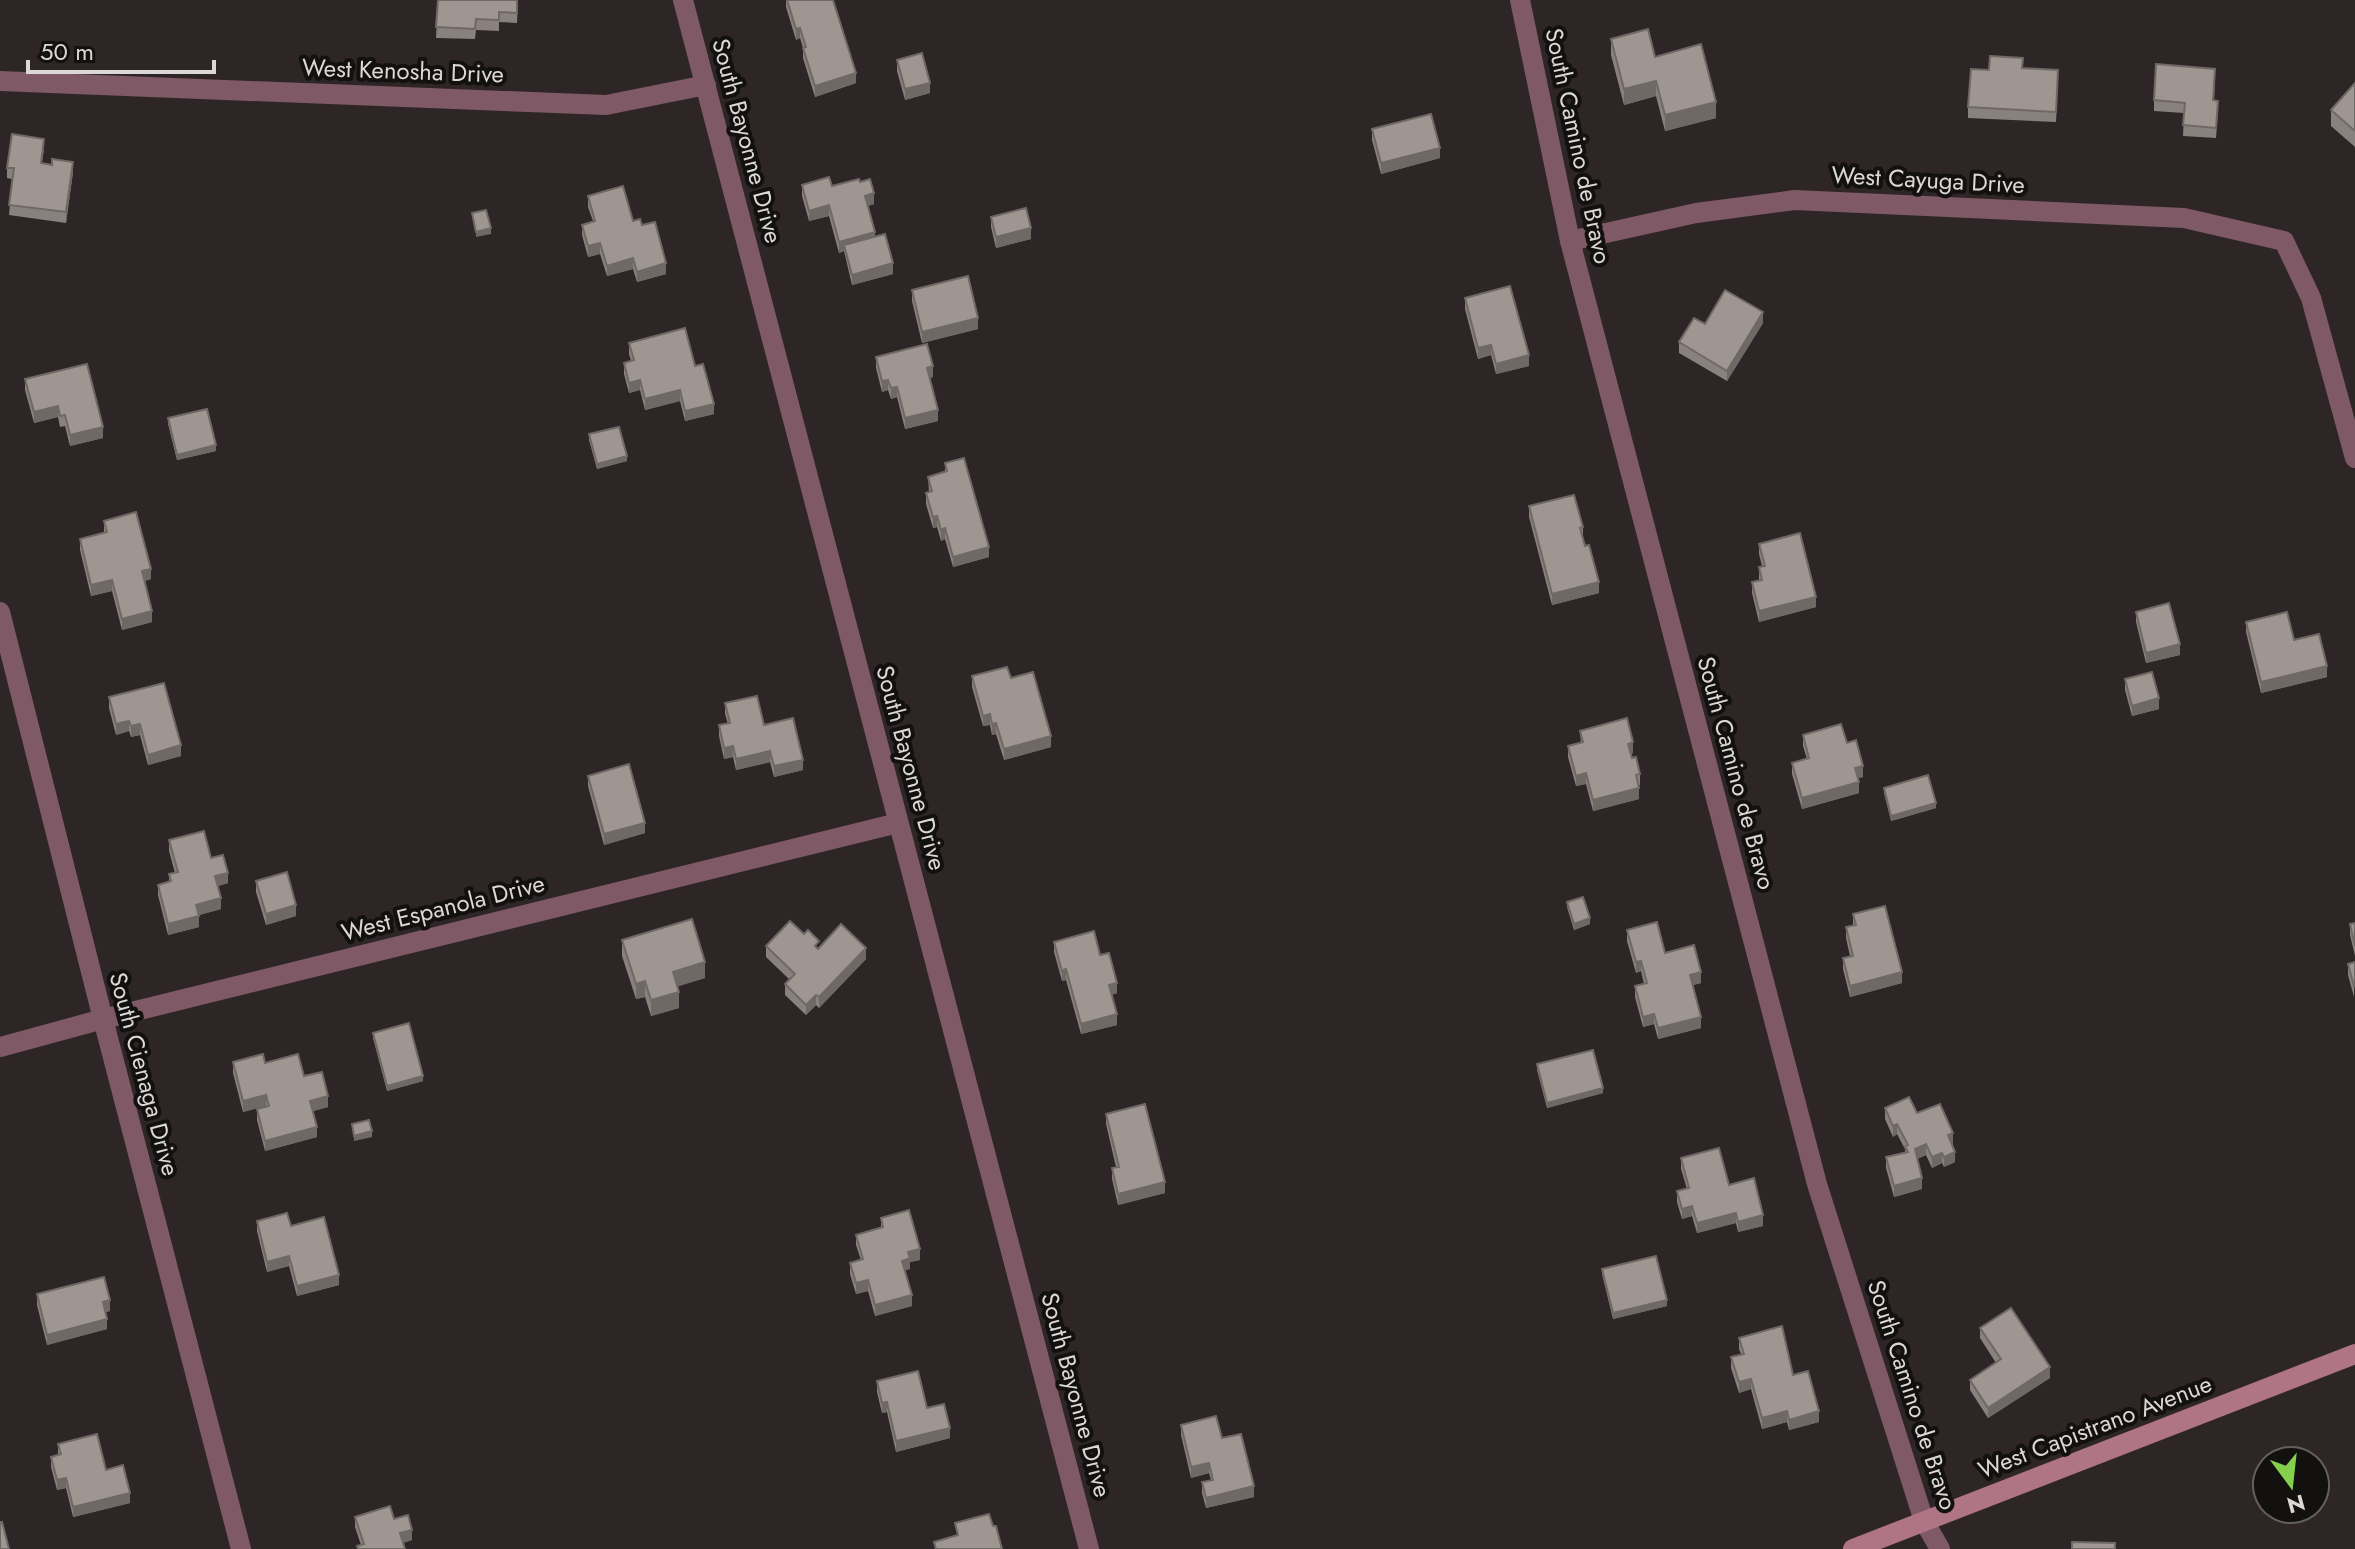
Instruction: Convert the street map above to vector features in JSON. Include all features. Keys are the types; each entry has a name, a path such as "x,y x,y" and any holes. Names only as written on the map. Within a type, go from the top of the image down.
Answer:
{"street":[{"name":"South Bayonne Drive","path":"683,0 1089,1549"},
{"name":"South Camino de Bravo","path":"1520,0 1570,241 1817,1184 1924,1521 1940,1549"},
{"name":"West Kenosha Drive","path":"0,81 606,105 706,85"},
{"name":"West Cayuga Drive","path":"1570,241 1696,213 1795,200 2184,218 2284,241 2311,298 2355,458"},
{"name":"South Cienaga Drive","path":"0,612 241,1549"},
{"name":"West Espanola Drive","path":"0,1047 898,823"},
{"name":"West Capistrano Avenue","path":"1853,1549 2355,1354"}],"building":[{"path":"438,0 517,0 517,13 499,12 499,20 476,19 475,29 436,27"},
{"path":"787,0 833,0 856,73 815,86 800,28 796,29"},
{"path":"1648,29 1655,57 1701,44 1716,102 1665,115 1656,81 1624,89 1611,39"},
{"path":"922,53 930,83 905,89 897,60"},
{"path":"1990,56 2023,58 2022,68 2058,70 2056,112 1968,107 1971,69 1989,70"},
{"path":"2156,64 2215,69 2213,100 2218,101 2216,128 2183,125 2185,103 2154,100"},
{"path":"2355,83 2355,131 2331,110"},
{"path":"1431,114 1440,148 1381,163 1372,129"},
{"path":"12,134 44,139 41,163 52,165 52,159 73,162 66,212 9,205 14,168 7,168"},
{"path":"829,177 832,186 870,179 874,193 865,196 875,232 839,242 829,205 809,211 802,185"},
{"path":"623,186 633,221 640,219 642,225 655,222 666,263 637,272 633,258 607,266 600,243 588,246 582,225 595,221 588,196"},
{"path":"1026,208 1031,228 996,237 991,217"},
{"path":"486,210 491,228 476,232 472,213"},
{"path":"885,234 893,263 852,275 844,245"},
{"path":"968,276 978,318 922,332 912,290"},
{"path":"1510,286 1529,355 1496,364 1491,345 1478,348 1465,298"},
{"path":"1725,290 1763,312 1727,371 1679,342 1694,318 1705,324"},
{"path":"685,328 695,366 703,364 714,404 685,411 680,390 645,399 640,380 629,383 624,363 634,360 629,343"},
{"path":"927,344 933,366 927,368 938,410 905,418 897,387 891,388 888,380 882,381 876,357"},
{"path":"87,364 103,427 70,435 65,415 60,416 58,406 34,412 25,379"},
{"path":"207,409 216,445 177,455 168,418"},
{"path":"619,427 627,456 597,464 589,434"},
{"path":"964,458 989,547 953,557 945,528 941,530 937,516 933,517 926,493 932,491 928,477 947,471 945,463"},
{"path":"1574,495 1585,546 1589,545 1599,582 1552,594 1529,506"},
{"path":"136,512 151,569 142,571 152,611 122,619 112,580 91,585 80,539 107,532 104,521"},
{"path":"1800,533 1816,597 1759,611 1752,582 1762,580 1759,567 1765,566 1759,544"},
{"path":"2169,603 2180,644 2146,653 2136,612"},
{"path":"2287,612 2294,640 2319,634 2327,666 2261,682 2246,622"},
{"path":"1007,667 1011,678 1033,672 1051,736 1004,749 996,723 992,724 990,714 983,716 972,676"},
{"path":"2152,672 2159,698 2132,706 2125,679"},
{"path":"164,683 181,745 148,755 140,724 131,726 129,721 116,724 109,697"},
{"path":"757,696 764,725 793,718 803,760 774,766 770,751 736,759 733,746 724,748 719,725 730,723 725,703"},
{"path":"1627,718 1633,742 1628,744 1632,758 1636,757 1639,788 1593,800 1586,773 1576,776 1568,746 1583,742 1580,731"},
{"path":"1841,724 1847,743 1856,740 1863,766 1855,768 1859,782 1802,798 1792,763 1809,758 1803,735"},
{"path":"629,764 645,823 604,834 588,776"},
{"path":"1928,775 1936,803 1891,816 1884,788"},
{"path":"204,831 211,858 223,855 228,873 215,876 221,898 196,905 199,916 168,924 158,885 171,881 169,874 178,872 169,840"},
{"path":"287,872 296,905 266,914 256,881"},
{"path":"1583,897 1590,918 1574,924 1567,902"},
{"path":"1885,906 1902,972 1850,986 1843,958 1853,956 1846,927 1856,925 1853,914"},
{"path":"692,919 705,962 673,972 679,992 651,1000 645,981 636,984 622,940"},
{"path":"790,921 804,934 808,930 819,941 815,946 818,949 841,924 866,948 819,997 816,995 806,1005 785,984 795,974 766,946"},
{"path":"1657,922 1665,953 1694,945 1701,972 1690,975 1701,1017 1658,1028 1654,1014 1643,1017 1635,986 1647,983 1641,961 1636,962 1627,930"},
{"path":"2355,923 2355,946 2350,924"},
{"path":"1094,931 1100,955 1109,953 1117,983 1109,985 1117,1014 1081,1024 1066,969 1062,971 1054,942"},
{"path":"2355,962 2355,986 2354,986 2348,964"},
{"path":"409,1023 423,1076 387,1086 373,1033"},
{"path":"1593,1050 1603,1088 1547,1103 1537,1064"},
{"path":"263,1054 265,1063 298,1054 304,1076 322,1072 328,1096 310,1101 317,1127 265,1141 257,1109 269,1106 266,1095 243,1101 233,1062"},
{"path":"1909,1097 1917,1113 1940,1104 1953,1133 1948,1135 1955,1152 1944,1157 1942,1153 1932,1157 1926,1144 1915,1149 1922,1178 1894,1186 1886,1157 1908,1152 1905,1147 1908,1145 1897,1124 1893,1126 1885,1108"},
{"path":"1145,1104 1165,1182 1118,1194 1112,1168 1119,1167 1106,1114"},
{"path":"369,1120 372,1131 354,1136 352,1124"},
{"path":"1719,1148 1729,1185 1754,1178 1763,1215 1738,1222 1736,1213 1697,1223 1692,1206 1682,1209 1677,1191 1689,1188 1681,1158"},
{"path":"909,1210 920,1249 908,1252 910,1258 902,1261 912,1295 875,1305 868,1280 856,1283 850,1263 863,1259 856,1235 883,1227 881,1218"},
{"path":"287,1213 291,1226 324,1217 339,1275 297,1286 289,1256 267,1262 257,1221"},
{"path":"1656,1256 1667,1300 1613,1313 1602,1269"},
{"path":"104,1277 110,1300 103,1302 107,1319 47,1335 37,1294"},
{"path":"2011,1308 2050,1367 1988,1408 1970,1380 2001,1359 1980,1328"},
{"path":"1782,1326 1793,1375 1808,1371 1819,1411 1789,1420 1787,1411 1762,1418 1751,1379 1739,1382 1731,1357 1744,1354 1739,1338"},
{"path":"918,1371 927,1408 944,1404 950,1428 896,1441 887,1402 882,1403 877,1381"},
{"path":"1216,1416 1222,1438 1241,1434 1254,1486 1206,1498 1202,1482 1213,1480 1209,1463 1191,1467 1181,1425"},
{"path":"97,1434 106,1470 123,1465 130,1493 73,1507 66,1478 57,1480 51,1457 61,1454 58,1444"},
{"path":"390,1506 394,1519 408,1515 412,1530 400,1533 405,1549 358,1549 357,1546 364,1544 355,1517"},
{"path":"989,1514 1002,1549 936,1549 934,1542 958,1535 955,1523"},
{"path":"2,1522 9,1549 0,1549"},
{"path":"2072,1542 2115,1543 2115,1549 2072,1549"}]}
